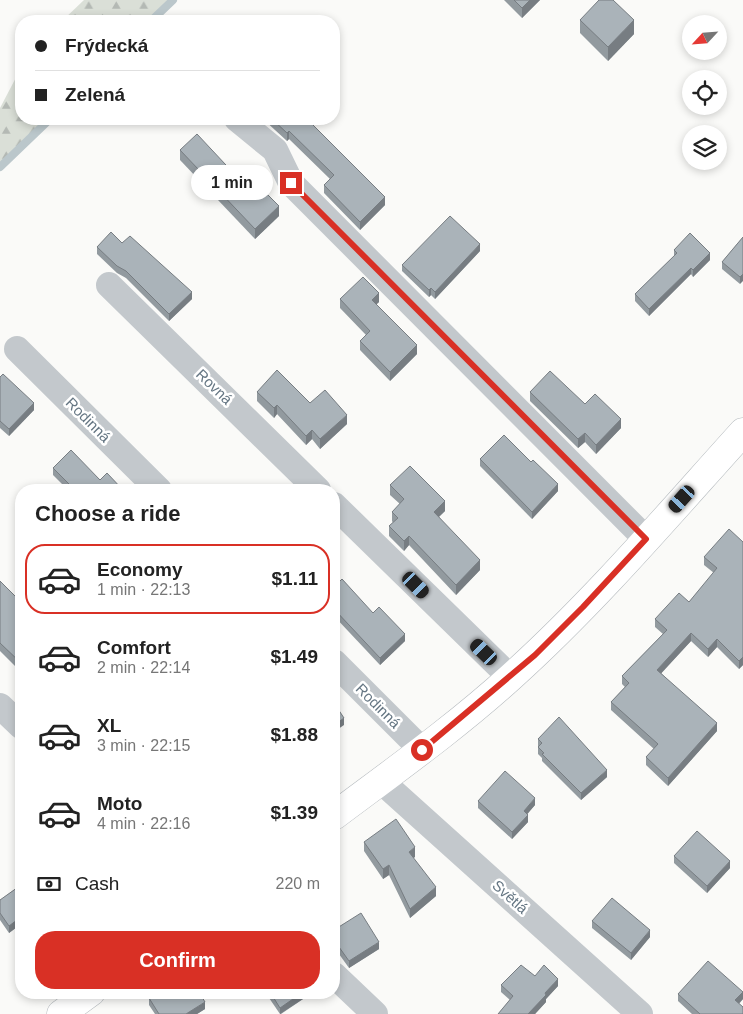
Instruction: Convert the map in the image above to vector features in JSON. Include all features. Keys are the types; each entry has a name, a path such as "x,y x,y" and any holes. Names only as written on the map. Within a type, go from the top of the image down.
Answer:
{"main road":[{"path":"340,812 422,750 510,678 583,607 743,432"},
{"path":"61,1014 81,999"}],"street":[{"path":"244,125 275,150 291,183 646,539"},
{"name":"Rovná","path":"109,285 312,484"},
{"name":"Rodinná","path":"17,350 153,484"},
{"path":"340,511 510,678"},
{"name":"Rodinná","path":"340,668 422,750"},
{"path":"0,706 15,720"},
{"name":"Světlá","path":"381,781 640,1014"},
{"path":"340,981 375,1014"}],"green space":[{"path":"84,0 175,0 159,15 68,15"},
{"path":"15,79 15,125 45,125 0,167 0,108"}],"building":[{"path":"514,0 530,0 522,8"},
{"path":"599,0 613,0 634,20 608,47 580,20"},
{"path":"278,125 313,125 385,197 360,222 324,185 334,175 289,131 287,133"},
{"path":"197,134 254,195 261,188 279,206 255,229 180,150"},
{"path":"450,216 480,244 435,292 431,288 429,290 402,265"},
{"path":"111,232 122,243 130,236 192,292 169,314 126,271 117,266 97,247"},
{"path":"690,233 710,253 693,270 691,268 649,309 635,294 677,253 674,250"},
{"path":"743,237 743,274 740,277 722,262"},
{"path":"363,277 379,293 372,300 417,345 390,372 360,341 370,331 340,299"},
{"path":"277,370 310,403 325,390 347,415 320,439 312,430 306,436 277,405 274,408 257,392"},
{"path":"550,371 585,404 595,394 621,419 596,445 585,433 578,439 530,392"},
{"path":"3,374 34,403 9,429 0,421 0,377"},
{"path":"504,435 531,462 533,460 558,484 532,512 480,459"},
{"path":"71,450 100,480 107,473 117,484 69,484 53,468"},
{"path":"410,466 445,501 434,512 480,560 456,585 409,536 404,541 389,526 398,518 392,512 404,499 390,485"},
{"path":"729,529 743,542 743,657 739,661 717,639 708,649 691,633 657,670 717,723 668,778 646,757 658,744 611,702 629,683 622,676 667,630 655,619 679,593 689,602 717,568 704,557"},
{"path":"342,579 373,613 379,607 405,634 380,658 340,615 340,581"},
{"path":"0,581 15,596 15,657 0,643"},
{"path":"340,712 344,718 340,721"},
{"path":"559,717 607,770 581,793 542,754 544,753 538,747 542,743 538,739"},
{"path":"505,771 535,798 524,811 528,815 512,832 478,801"},
{"path":"396,819 415,847 409,852 436,887 410,909 389,865 383,869 364,842"},
{"path":"697,831 730,861 707,886 674,856"},
{"path":"15,889 15,922 9,926 0,913 0,900"},
{"path":"612,898 650,930 631,953 592,921"},
{"path":"361,913 379,942 349,961 340,948 340,926"},
{"path":"708,961 743,992 735,1000 743,1007 743,1014 700,1014 678,994"},
{"path":"521,965 535,976 544,965 558,979 528,1014 498,1014 513,996 501,985"},
{"path":"150,999 203,999 205,1002 186,1014 159,1014"},
{"path":"274,999 293,999 280,1008"}],"waterway":[{"path":"157,15 173,0"},
{"path":"0,167 44,125"}],"route":[{"path":"291,183 646,539 535,655 510,678 422,750"}]}
